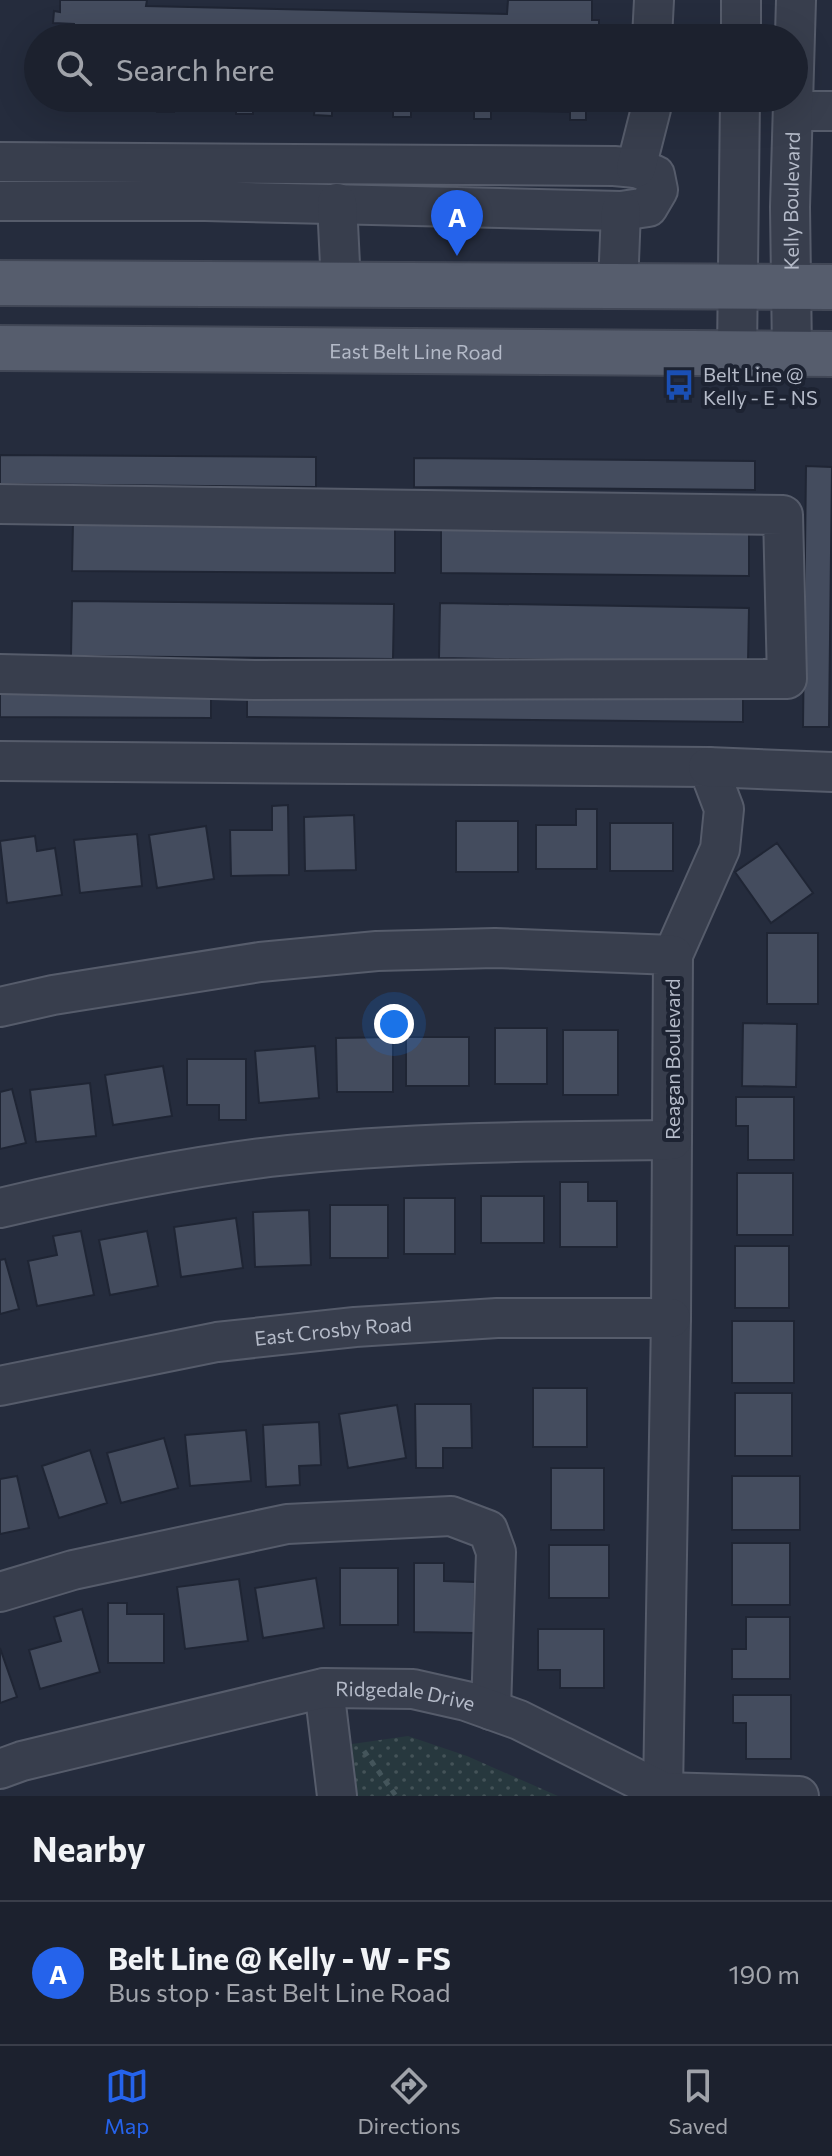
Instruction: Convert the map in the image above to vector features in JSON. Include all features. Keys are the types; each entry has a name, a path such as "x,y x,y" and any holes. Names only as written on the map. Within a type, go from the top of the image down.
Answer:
{"main road":[{"path":"0,283 812,286"},
{"name":"East Belt Line Road","path":"0,348 812,353"}],"street":[{"path":"653,24 654,0"},
{"path":"741,0 741,24"},
{"name":"Kelly Boulevard","path":"796,0 796,24"},
{"path":"808,111 832,111"},
{"path":"636,168 650,112"},
{"path":"737,353 740,112"},
{"name":"Kelly Boulevard","path":"794,112 790,207 812,286 812,353"},
{"path":"0,162 636,168 655,175 658,190 648,207 621,211 337,203 0,201"},
{"path":"337,203 341,285"},
{"path":"618,286 621,211"},
{"path":"0,504 783,515 787,679 254,680 0,674"},
{"path":"0,761 708,767 832,772"},
{"path":"673,955 720,849 724,809 708,767"},
{"name":"Reagan Boulevard","path":"0,1007 53,995 260,962 377,951 495,948 673,955 663,1792"},
{"path":"0,1208 105,1183 269,1157 397,1147 672,1140"},
{"name":"East Crosby Road","path":"0,1386 217,1342 355,1327 497,1318 671,1318"},
{"path":"0,1592 73,1570 287,1524 451,1516 488,1530 496,1552 491,1710"},
{"path":"324,1688 337,1796"},
{"name":"Ridgedale Drive","path":"0,1769 324,1688 413,1689 466,1701 519,1720 663,1792 799,1796"}],"shaded area":[{"path":"408,1736 467,1756 558,1796 352,1796 345,1745"}],"building":[{"path":"60,0 147,0 146,6 507,14 508,0 592,0 592,20 599,20 599,24 53,23 54,11 60,12"},
{"path":"314,112 332,112 332,116 314,115"},
{"path":"393,112 411,112 411,117 393,117"},
{"path":"474,112 491,112 491,119 474,119"},
{"path":"570,112 586,112 586,120 570,120"},
{"path":"0,455 316,457 316,487 0,484"},
{"path":"414,458 755,461 755,490 414,487"},
{"path":"806,466 832,467 829,727 803,727"},
{"path":"73,522 395,525 395,573 72,571"},
{"path":"441,525 749,528 749,576 441,573"},
{"path":"72,601 394,604 393,659 71,656"},
{"path":"440,603 749,608 748,663 439,658"},
{"path":"0,690 211,692 211,718 0,717"},
{"path":"247,693 743,699 743,722 247,717"},
{"path":"288,805 289,875 231,876 230,830 272,830 272,806"},
{"path":"576,809 597,809 597,869 536,869 536,825 576,825"},
{"path":"354,815 356,870 305,871 304,817"},
{"path":"456,821 518,821 518,872 456,872"},
{"path":"610,823 673,823 673,871 610,871"},
{"path":"206,826 214,879 157,888 149,835"},
{"path":"137,834 142,886 80,893 74,840"},
{"path":"35,836 37,851 55,848 62,895 7,903 0,841"},
{"path":"777,843 813,893 771,923 735,872"},
{"path":"767,933 818,933 818,1004 767,1004"},
{"path":"743,1023 797,1024 796,1087 742,1086"},
{"path":"495,1028 547,1028 547,1084 495,1084"},
{"path":"563,1030 618,1030 618,1095 563,1095"},
{"path":"393,1037 393,1092 337,1092 336,1038"},
{"path":"406,1037 469,1037 469,1086 406,1086"},
{"path":"315,1046 319,1098 259,1103 255,1051"},
{"path":"187,1059 246,1059 246,1120 219,1120 219,1105 187,1105"},
{"path":"163,1066 172,1116 113,1125 105,1075"},
{"path":"90,1083 96,1136 36,1142 30,1090"},
{"path":"12,1089 26,1143 0,1149 0,1092"},
{"path":"736,1097 794,1097 794,1160 748,1160 748,1126 736,1126"},
{"path":"737,1173 793,1173 793,1235 737,1235"},
{"path":"560,1182 588,1182 588,1201 617,1201 617,1247 560,1247"},
{"path":"481,1196 544,1196 544,1243 481,1243"},
{"path":"404,1198 455,1198 455,1254 404,1254"},
{"path":"330,1205 388,1205 388,1258 330,1258"},
{"path":"309,1210 311,1265 255,1267 253,1212"},
{"path":"236,1218 243,1268 181,1277 174,1227"},
{"path":"81,1231 94,1295 37,1306 28,1261 57,1255 53,1236"},
{"path":"147,1231 158,1286 110,1295 99,1240"},
{"path":"735,1246 789,1246 789,1308 735,1308"},
{"path":"5,1259 19,1309 0,1314 0,1260"},
{"path":"732,1321 794,1321 794,1383 732,1383"},
{"path":"533,1388 587,1388 587,1447 533,1447"},
{"path":"735,1393 792,1393 792,1456 735,1456"},
{"path":"415,1404 471,1404 472,1448 443,1448 443,1468 416,1468"},
{"path":"397,1405 406,1458 348,1468 339,1414"},
{"path":"319,1422 321,1465 299,1466 300,1485 266,1487 263,1425"},
{"path":"246,1430 251,1481 190,1486 185,1435"},
{"path":"164,1438 178,1488 121,1503 107,1453"},
{"path":"90,1450 107,1503 59,1518 42,1466"},
{"path":"551,1468 604,1468 604,1530 551,1530"},
{"path":"17,1476 29,1528 0,1534 0,1479"},
{"path":"732,1476 800,1476 800,1530 732,1530"},
{"path":"732,1543 790,1543 790,1605 732,1605"},
{"path":"549,1545 609,1545 609,1598 549,1598"},
{"path":"414,1563 444,1563 444,1581 475,1582 474,1633 414,1632"},
{"path":"340,1568 398,1568 398,1625 340,1625"},
{"path":"316,1578 324,1628 263,1638 255,1588"},
{"path":"239,1579 248,1641 185,1649 177,1587"},
{"path":"108,1603 127,1603 127,1614 164,1614 164,1663 108,1663"},
{"path":"82,1609 100,1672 40,1689 29,1650 61,1641 54,1617"},
{"path":"746,1617 790,1617 790,1679 732,1679 732,1649 746,1649"},
{"path":"538,1629 604,1629 604,1688 560,1688 560,1670 538,1670"},
{"path":"0,1648 17,1697 0,1703"},
{"path":"733,1695 791,1695 791,1759 746,1759 746,1723 733,1723"}],"place":[{"name":"Belt Line @ Kelly - W - FS","path":"457,256"},
{"name":"Belt Line @ Kelly - E - NS","path":"679,385"}]}
